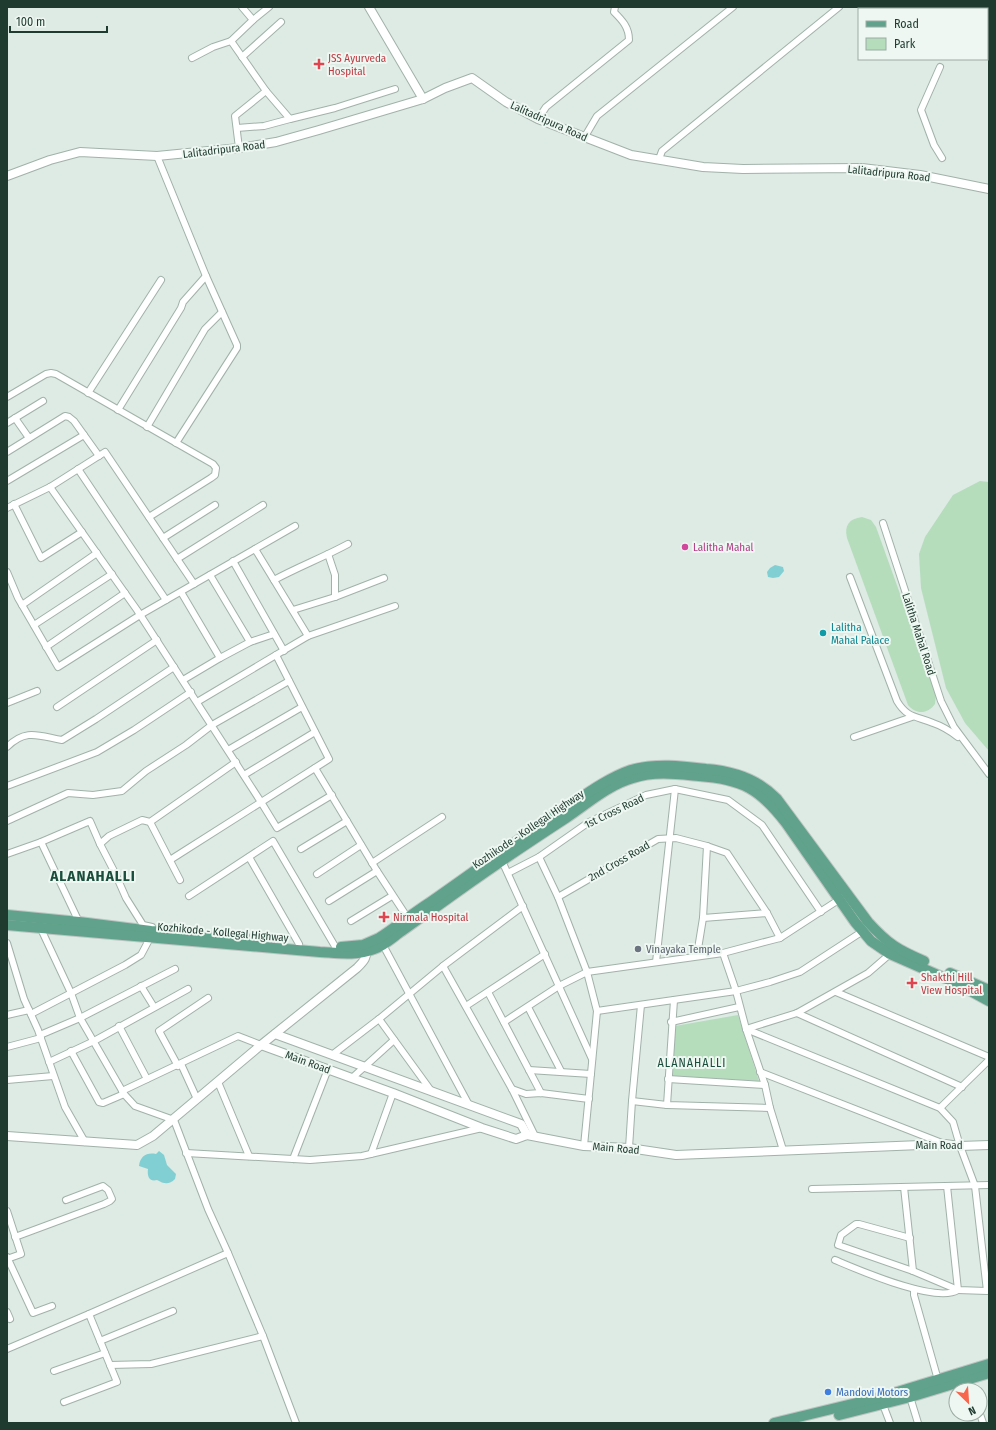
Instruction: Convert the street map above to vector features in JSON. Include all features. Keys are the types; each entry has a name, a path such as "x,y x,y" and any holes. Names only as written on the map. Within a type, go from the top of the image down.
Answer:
{"main road":[{"name":"Kozhikode - Kollegal Highway","path":"366,948 383,945 410,921 516,841 595,789 616,777 631,771 647,767 666,765 725,771 752,780 769,791 868,922 890,944 915,961 989,1000"},
{"name":"Kozhikode - Kollegal Highway","path":"7,915 79,922 151,935 357,953 410,921 502,861 605,791 633,778 649,774 666,773 719,777 735,781 748,787 761,795 774,807 840,900 871,940 890,954 915,961 989,990"},
{"name":"Kozhikode - Kollegal Highway","path":"7,925 41,929 298,944 337,951"},
{"path":"774,1423 820,1416 882,1400 989,1364"},
{"path":"882,1400 910,1397 989,1373"},
{"path":"804,1423 820,1416"}],"street":[{"path":"242,7 253,20"},
{"path":"192,58 213,47 231,41 269,7"},
{"path":"369,7 423,99"},
{"path":"538,119 546,107 629,40 629,31 622,20 614,12 615,7"},
{"path":"584,138 597,116 733,7"},
{"path":"659,159 662,150 839,7"},
{"path":"242,57 281,22"},
{"path":"231,41 266,91 290,119"},
{"path":"940,67 921,110 934,145 942,158"},
{"name":"Lalitadripura Road","path":"7,176 50,160 80,152 157,156 239,148 276,142 423,99 445,88 472,78 506,102 538,119 631,155 704,167 744,169 862,168 920,175 989,188"},
{"path":"237,128 264,126 335,108 395,89"},
{"path":"239,148 235,116 266,91"},
{"path":"157,156 206,276 237,345 237,348 176,443"},
{"path":"118,410 183,302 206,276"},
{"path":"88,392 161,280"},
{"path":"147,427 206,329 222,312"},
{"path":"7,397 46,374 56,374 213,464 216,468 215,474 149,517"},
{"path":"7,423 43,400"},
{"path":"7,452 65,416 74,421 99,456"},
{"path":"15,418 29,438"},
{"path":"7,481 84,435"},
{"path":"7,508 50,487 105,452 194,584"},
{"path":"78,469 166,600"},
{"path":"50,487 157,640 244,774 277,828"},
{"path":"14,504 41,558 82,532"},
{"path":"163,538 215,505"},
{"path":"177,559 263,505"},
{"name":"Lalitha Mahal Road","path":"883,523 941,701 954,727 989,774"},
{"path":"7,572 22,605 58,667 140,615 295,526"},
{"path":"274,580 295,568 348,544"},
{"path":"255,549 308,636"},
{"path":"22,605 97,553"},
{"path":"328,554 335,575 335,597"},
{"path":"233,561 284,651"},
{"path":"34,625 112,574"},
{"path":"210,575 250,642"},
{"path":"850,577 897,701 901,709 912,717"},
{"path":"293,610 335,597 384,578"},
{"path":"180,592 220,658"},
{"path":"46,647 125,593"},
{"path":"197,702 308,636 395,606"},
{"path":"183,680 250,642 274,634"},
{"path":"57,707 157,640"},
{"path":"170,860 329,759 276,655"},
{"path":"7,747 15,739 30,734 62,740 96,719 174,666"},
{"path":"7,821 68,793 92,795 122,791 146,770 186,745 212,725 289,681"},
{"path":"7,703 37,691"},
{"path":"7,786 97,752 134,730 191,692"},
{"path":"228,750 302,707"},
{"path":"854,737 912,717"},
{"name":"Lalitha Mahal Road","path":"912,717 933,722 944,727 964,742"},
{"path":"244,774 315,732"},
{"path":"150,822 236,762"},
{"path":"315,768 392,896 410,921"},
{"path":"656,962 675,789"},
{"name":"1st Cross Road","path":"508,873 539,858 589,822 646,795 675,789 728,800 762,825 821,912"},
{"path":"189,896 273,841 277,828 332,795"},
{"path":"372,862 442,817"},
{"path":"100,844 109,836 142,820 150,822 180,880"},
{"path":"301,849 347,821"},
{"path":"7,1015 30,1012 125,965 141,955 151,935 152,928 144,925 126,898 90,822 41,842 8,851"},
{"name":"2nd Cross Road","path":"558,897 658,839 676,838 727,853 767,912 780,938"},
{"path":"273,841 337,951"},
{"path":"41,842 79,922"},
{"path":"316,874 361,845"},
{"path":"697,955 703,918 707,846"},
{"path":"249,858 298,944"},
{"path":"539,858 558,897 588,972 597,1011 584,1146"},
{"path":"502,861 592,1061"},
{"path":"329,901 377,871"},
{"path":"351,921 392,896"},
{"path":"504,1022 559,986 588,972 697,955 723,953 780,938 840,900"},
{"path":"332,1055 379,1019 443,966 523,906"},
{"path":"703,918 767,912"},
{"path":"41,929 71,993 80,1018 123,1092 135,1106 174,1120"},
{"path":"597,1011 736,991 800,972 863,931"},
{"path":"7,943 24,999 40,1036 65,1107 85,1142"},
{"path":"383,945 469,1105"},
{"path":"7,1136 137,1145 153,1136 174,1120 261,1044 357,968 366,956 366,948"},
{"path":"723,953 736,991 739,1007 783,1150"},
{"path":"466,1006 544,954"},
{"path":"746,1030 796,1013 836,992 868,973 890,954"},
{"path":"443,966 512,1089 531,1136"},
{"path":"7,1047 40,1036 80,1018 175,969"},
{"path":"141,986 154,1007"},
{"path":"49,1062 94,1041 188,989"},
{"path":"488,992 541,1092"},
{"path":"836,992 989,1058 940,1108"},
{"path":"197,1099 159,1032 208,998"},
{"path":"667,1105 674,1000"},
{"path":"629,1148 641,1005"},
{"path":"528,1007 561,1071"},
{"path":"672,1022 739,1007"},
{"path":"796,1013 962,1087"},
{"path":"379,1019 432,1092"},
{"path":"119,1026 147,1079"},
{"path":"746,1030 940,1108 953,1122 975,1186 987,1291 958,1290 913,1271 838,1245 841,1235 856,1224 910,1238"},
{"path":"275,1034 521,1124 531,1136"},
{"path":"71,1051 100,1102 103,1103 147,1079 238,1036 261,1044"},
{"path":"352,1078 394,1040"},
{"name":"Main Road","path":"261,1044 482,1128 516,1139 531,1136 584,1146 629,1148 676,1155 945,1144 960,1146 989,1145"},
{"path":"293,1158 328,1069"},
{"path":"529,1070 591,1074"},
{"path":"760,1072 945,1144"},
{"path":"7,1080 54,1076"},
{"path":"668,1079 764,1085"},
{"path":"218,1082 249,1156"},
{"path":"512,1089 526,1094 541,1092 589,1099"},
{"path":"371,1154 393,1093"},
{"path":"632,1101 667,1105 770,1108"},
{"path":"174,1120 208,1209 263,1336 296,1423"},
{"path":"186,1153 310,1160 371,1154 482,1128"},
{"path":"812,1188 989,1185"},
{"path":"15,1237 104,1204 112,1199 108,1190 103,1186 66,1200"},
{"path":"947,1186 958,1290"},
{"path":"904,1187 913,1271"},
{"path":"7,1211 20,1254 7,1258 33,1313 52,1306"},
{"path":"7,1348 228,1253"},
{"path":"835,1260 875,1276 914,1289 947,1294 954,1293 958,1290"},
{"path":"914,1289 914,1295 938,1380"},
{"path":"100,1341 173,1311"},
{"path":"7,1312 10,1319"},
{"path":"64,1402 117,1382 89,1314"},
{"path":"110,1366 151,1364 263,1336"},
{"path":"54,1371 105,1353"},
{"path":"910,1397 918,1423"},
{"path":"882,1400 890,1423"}],"green space":[{"path":"980,481 989,482 989,751 965,723 946,688 921,588 919,554 925,537 953,495"},
{"path":"862,517 871,520 876,527 936,694 935,704 929,710 918,712 908,705 847,538 846,530 848,523 854,519"},
{"path":"738,1015 759,1081 673,1076 675,1026"}],"water":[{"path":"775,565 783,567 784,571 779,577 768,577 767,572"},
{"path":"159,1151 164,1155 167,1165 176,1174 175,1179 169,1183 150,1179 148,1176 148,1169 139,1166 142,1157 147,1154 156,1154"}],"place":[{"name":"JSS Ayurveda Hospital","path":"319,64"},
{"name":"Lalitha Mahal","path":"685,547"},
{"name":"Lalitha Mahal Palace","path":"823,633"},
{"name":"Nirmala Hospital","path":"384,917"},
{"name":"Vinayaka Temple","path":"638,949"},
{"name":"Shakthi Hill View Hospital","path":"912,983"},
{"name":"Mandovi Motors","path":"828,1392"}],"district":[{"name":"ALANAHALLI","path":"93,876"},
{"name":"ALANAHALLI","path":"692,1063"}]}
